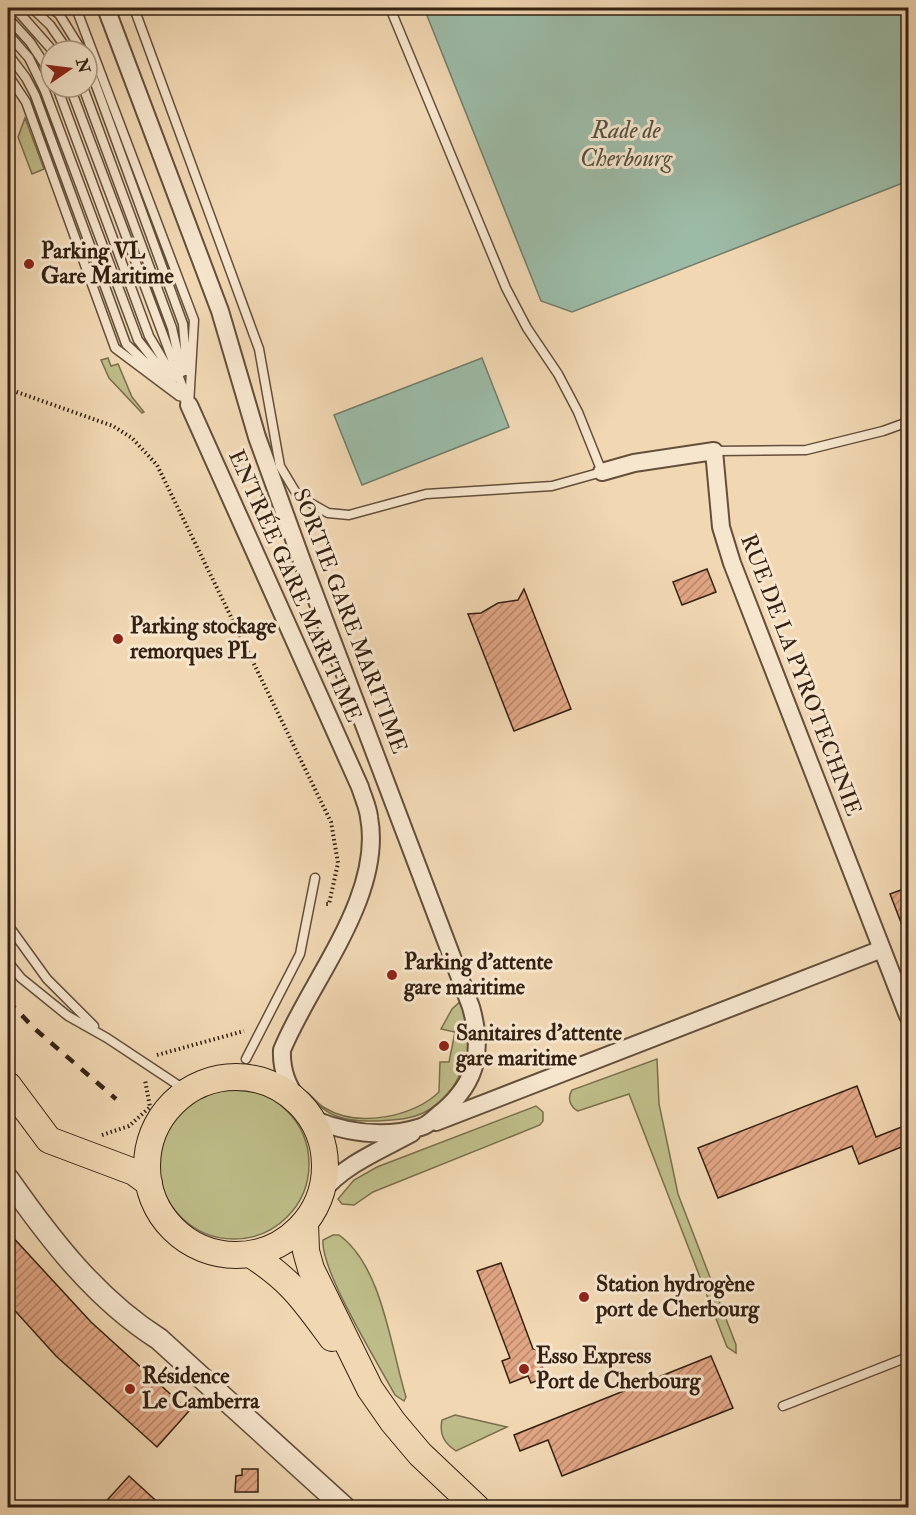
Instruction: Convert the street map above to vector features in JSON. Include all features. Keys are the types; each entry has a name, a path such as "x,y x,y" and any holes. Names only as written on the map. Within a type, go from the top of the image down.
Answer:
{"main road":[{"path":"243,1076 261,1080 282,1089 306,1111 325,1155 325,1174 321,1193 305,1223 289,1238 271,1248 250,1254 229,1255 208,1251 188,1241 171,1228 159,1210 149,1183 148,1158 156,1126 169,1106 187,1091 211,1079 243,1076"},
{"path":"8,1085 43,1134 69,1147 134,1172 149,1183"},
{"path":"69,1147 99,1153 109,1152 141,1144 152,1138"},
{"path":"305,1223 306,1251 311,1269 370,1389"},
{"path":"250,1254 280,1273 295,1288 420,1454 477,1508"}],"street":[{"name":"SORTIE GARE MARITIME","path":"106,8 220,311 257,437 293,536 476,1024 479,1040 474,1071 454,1102 423,1127"},
{"name":"ENTRÉE GARE MARITIME","path":"189,405 360,787 370,819 370,845 354,915 282,1050 281,1062 285,1078 306,1111"},
{"path":"602,472 634,463 714,451"},
{"name":"RUE DE LA PYROTECHNIE","path":"714,451 721,527 732,563 909,1016"},
{"path":"321,1193 330,1182 351,1167 423,1127 882,949"},
{"path":"306,1111 351,1132 372,1134 423,1127"},
{"path":"8,1179 49,1236 95,1287 140,1327 159,1339 345,1508"}],"lane":[{"path":"15,8 42,39"},
{"path":"32,8 50,25 60,39"},
{"path":"50,8 58,14 74,39"},
{"path":"76,8 194,320 189,405"},
{"path":"134,8 243,302 264,370 293,536"},
{"path":"280,466 298,496 316,508 340,515 426,494 552,486 602,472 578,412 558,374 527,328 506,288 390,8"},
{"path":"8,18 39,56"},
{"path":"8,34 29,58 45,91 138,340 189,405"},
{"path":"8,54 26,78 35,95 126,344 189,405"},
{"path":"8,75 27,102 115,348 189,405"},
{"path":"99,94 183,324 189,405"},
{"path":"61,99 149,336 189,405"},
{"path":"74,99 189,405"},
{"path":"87,99 172,328 189,405"},
{"path":"714,451 806,450 884,431 909,422"},
{"path":"246,1059 300,954 315,878"},
{"path":"8,925 47,979 107,1038"},
{"path":"8,962 42,997 68,1016 107,1038 187,1091"},
{"path":"783,1406 909,1358"}],"path":[{"path":"8,389 112,426 132,438 157,465 331,822 338,863 329,904 311,904"},
{"path":"94,1136 117,1132 129,1126 150,1107 144,1078 159,1052 243,1033 248,1023"}],"shaded area":[{"path":"25,118 44,169 32,174 18,137"},
{"path":"108,358 111,366 118,364 132,397 144,412 142,413 109,378 101,360"},
{"path":"462,1000 469,1027 468,1052 453,1087 445,1097 425,1112 413,1117 394,1120 345,1119 321,1107 307,1092 325,1108 353,1117 385,1117 415,1108 428,1101 439,1092 440,1062 449,1062 455,1032 441,1029 452,1009"},
{"path":"657,1059 659,1104 678,1194 736,1345 736,1353 727,1347 629,1094 578,1111 570,1102 572,1090"},
{"path":"234,1089 263,1095 287,1111 303,1135 309,1164 303,1193 287,1217 263,1233 234,1239 205,1233 181,1217 165,1193 159,1164 165,1135 181,1111 205,1095"},
{"path":"536,1106 543,1112 543,1121 540,1125 373,1192 354,1205 342,1204 338,1199 354,1180 377,1167"},
{"path":"339,1235 354,1249 366,1266 375,1287 390,1333 406,1397 404,1401 395,1395 352,1318 331,1273 323,1240"},
{"path":"455,1415 507,1427 456,1451 448,1445 441,1430 442,1420"}],"water":[{"name":"Rade de Cherbourg","path":"424,8 908,8 908,181 572,312 541,301"},
{"path":"482,358 509,427 362,485 334,415"}],"building":[{"path":"707,569 716,592 682,605 673,582"},
{"path":"524,589 571,709 514,731 468,614 481,613 498,603 518,600"},
{"path":"909,887 909,938 907,938 890,894"},
{"path":"857,1086 876,1137 909,1124 909,1144 859,1164 852,1146 718,1198 698,1148"},
{"path":"8,1232 91,1322 189,1411 157,1447 56,1356 8,1303"},
{"path":"501,1263 533,1349 536,1349 546,1377 531,1383 528,1376 510,1383 502,1361 510,1358 477,1271"},
{"path":"711,1356 733,1408 562,1476 548,1440 520,1451 514,1435"},
{"path":"242,1469 258,1469 258,1492 235,1492 236,1476 242,1475"},
{"name":"Résidence Le Camberra","path":"129,1476 164,1508 100,1508"}],"railway":[{"path":"8,1001 35,1029 116,1099"}],"place":[{"name":"Parking VL Gare Maritime","path":"29,264"},
{"name":"Parking stockage remorques PL","path":"118,639"},
{"name":"Parking d'attente gare maritime","path":"392,975"},
{"name":"Sanitaires d'attente gare maritime","path":"444,1046"},
{"name":"Station hydrogène port de Cherbourg","path":"584,1297"},
{"name":"Esso Express Port de Cherbourg","path":"524,1369"},
{"name":"Résidence Le Camberra","path":"130,1389"}]}
